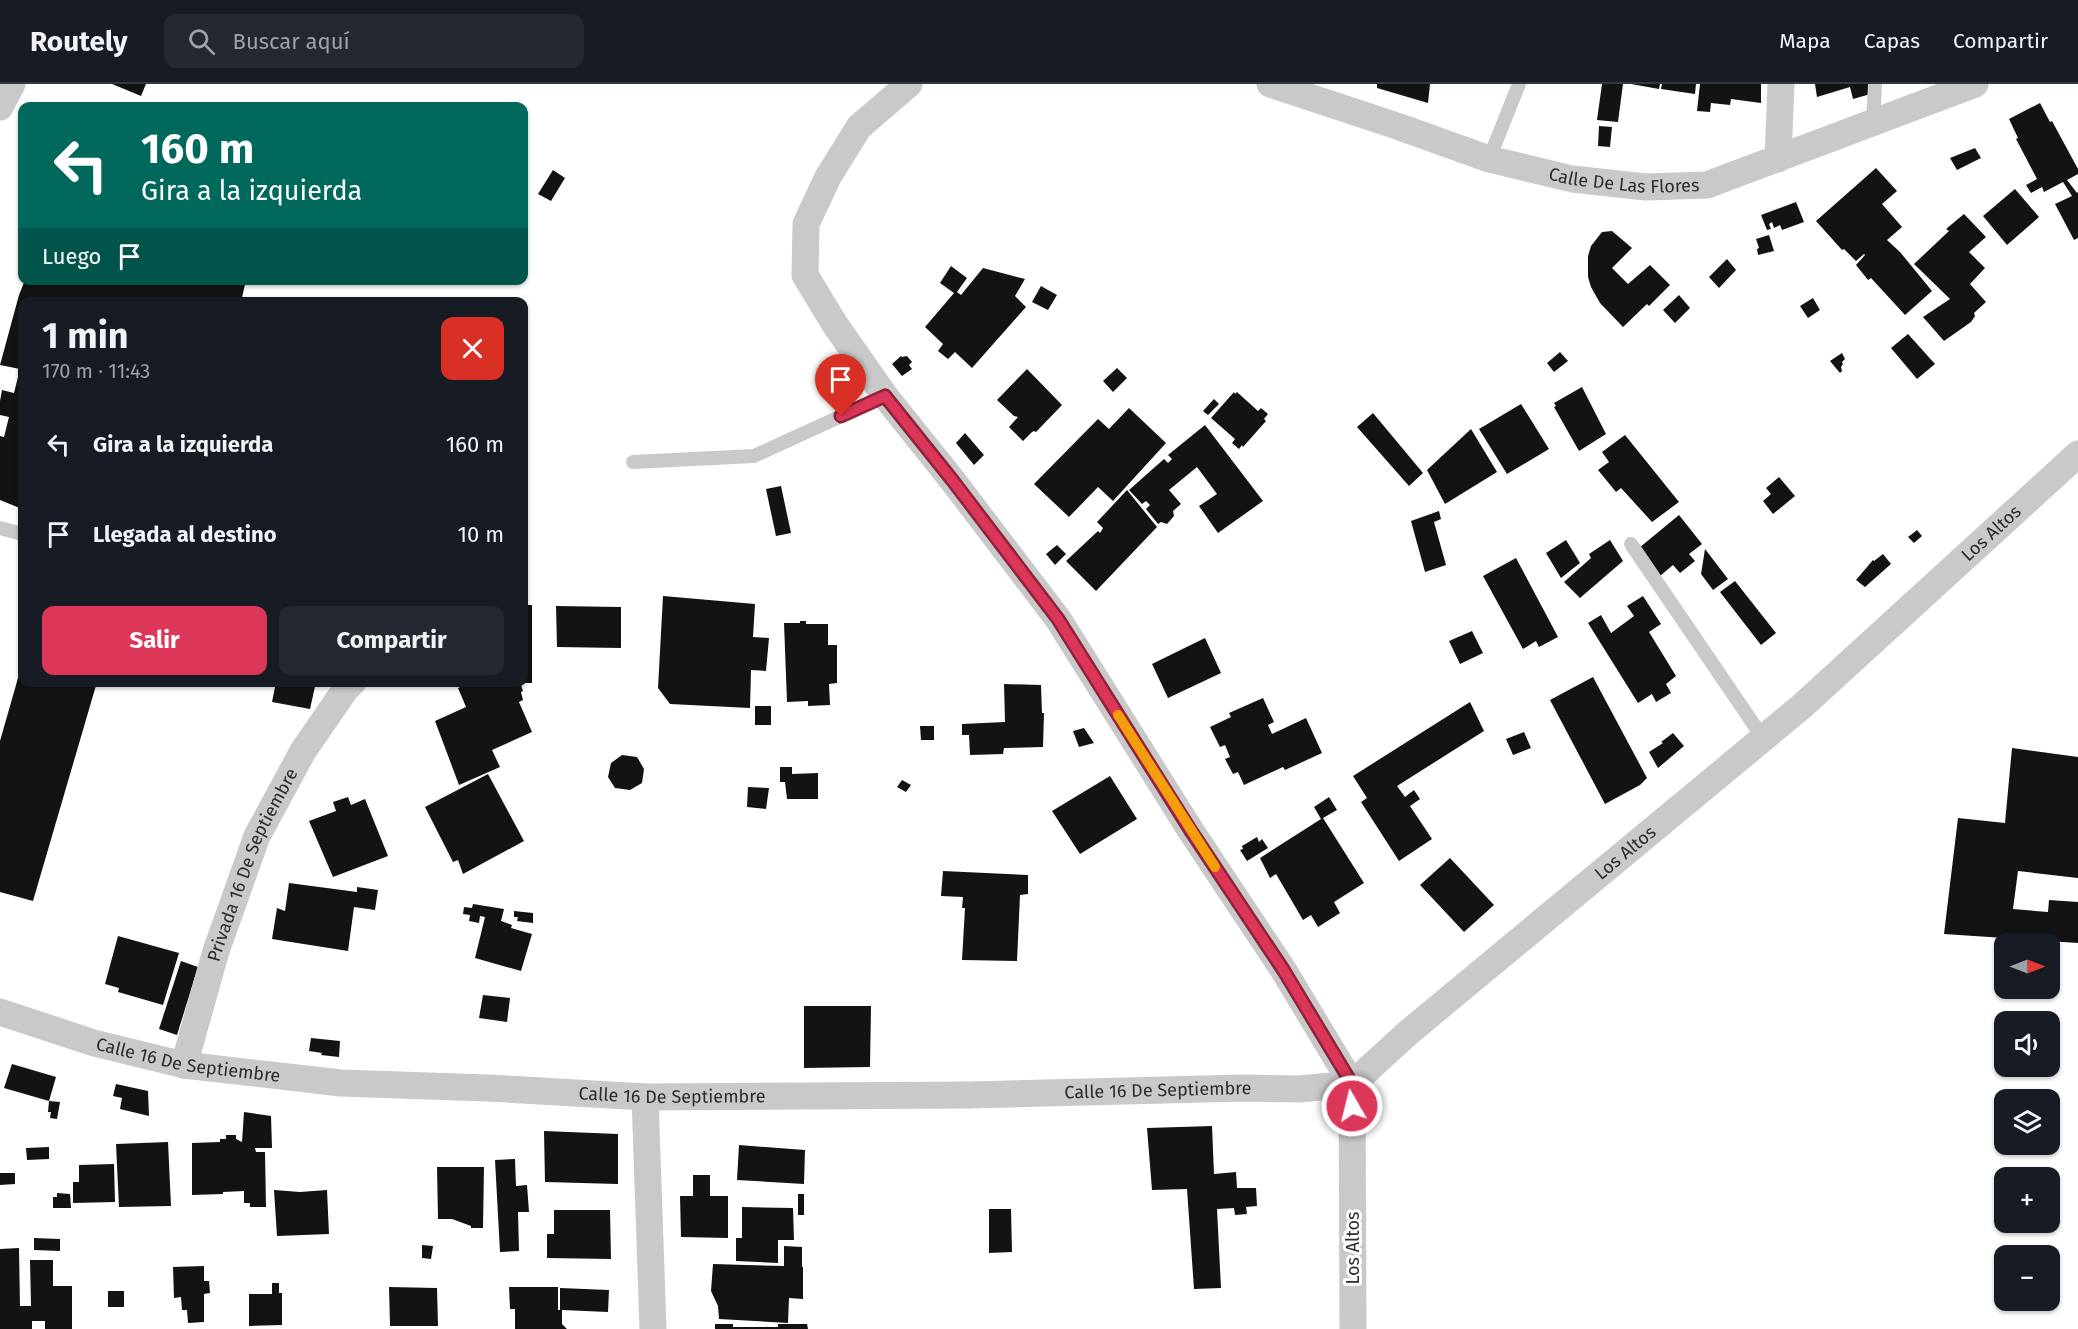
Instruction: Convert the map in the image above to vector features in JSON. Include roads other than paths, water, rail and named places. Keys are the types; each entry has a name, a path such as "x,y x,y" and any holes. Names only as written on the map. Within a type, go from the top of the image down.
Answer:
{"street":[{"path":"0,107 12,84"},
{"path":"1778,159 1781,84"},
{"name":"Calle De Las Flores","path":"1287,86 1489,159 1572,180 1646,187 1707,185 1975,84"},
{"path":"895,87 859,127 828,177 806,224 805,275 834,323 885,396 1058,619 1191,831 1284,971 1352,1084"},
{"name":"Los Altos","path":"1353,1329 1352,1084 1409,1032 1801,707 2078,454"},
{"name":"Privada 16 De Septiembre","path":"184,1065 216,951 257,837 303,751 348,687"},
{"name":"Calle 16 De Septiembre","path":"0,1012 94,1043 184,1065 341,1083 645,1097 969,1095 1244,1088 1299,1089 1352,1084"},
{"path":"645,1097 653,1329"}],"lane":[{"path":"1489,159 1519,84"},
{"path":"1873,123 1875,84"},
{"path":"633,462 754,456 885,396"},
{"path":"0,528 18,533"},
{"path":"1631,544 1763,738"}]}
